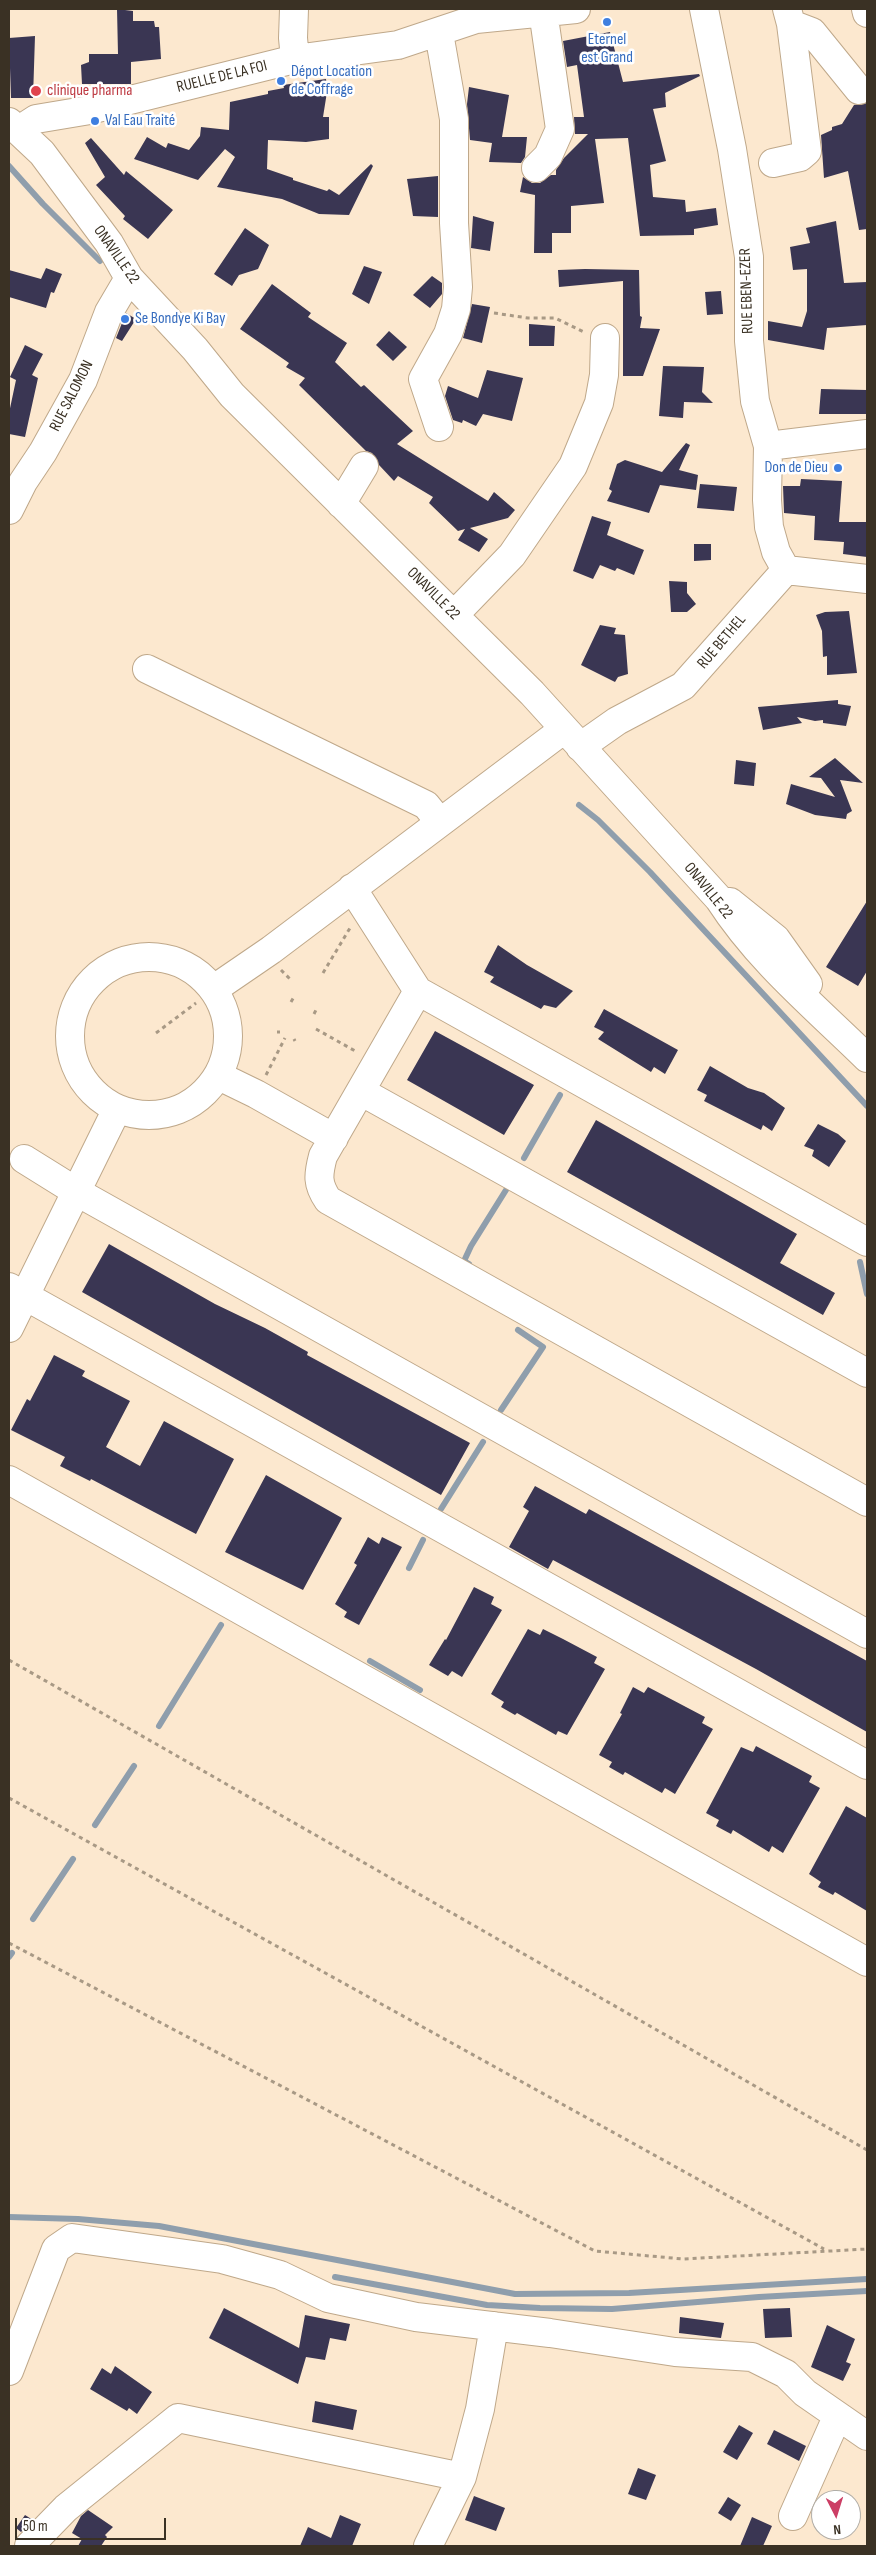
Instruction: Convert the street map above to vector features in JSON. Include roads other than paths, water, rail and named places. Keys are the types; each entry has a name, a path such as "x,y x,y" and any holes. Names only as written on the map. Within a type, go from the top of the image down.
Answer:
{"street":[{"path":"294,9 293,38 295,59"},
{"name":"RUELLE DE LA FOI","path":"14,126 36,119 90,110 295,59 398,45 439,33 476,19 543,12 564,12 576,9"},
{"name":"RUE EBEN-EZER","path":"704,9 732,149 749,257 749,341 753,386 768,446 767,500 769,528 776,552 786,570"},
{"path":"866,9 867,13"},
{"path":"536,168 548,156 560,129 543,12"},
{"path":"789,16 812,32 859,90"},
{"path":"773,163 800,157 807,151 789,16"},
{"path":"439,33 454,119 454,223 458,287 456,309 448,334 423,379 439,427"},
{"name":"ONAVILLE 22","path":"14,126 42,153 65,183 109,243 129,278 195,349 232,395 532,693 719,899 737,928 759,954 867,1058"},
{"name":"RUE SALOMON","path":"9,510 23,482 43,452 83,380 109,312 129,278"},
{"path":"454,615 512,555 573,466 599,403 604,375 605,338"},
{"path":"768,446 867,434"},
{"path":"341,504 364,466"},
{"path":"786,570 867,579"},
{"name":"RUE BETHEL","path":"214,989 271,950 440,821 572,738 616,721 683,686 786,570"},
{"path":"147,670 426,805 440,821"},
{"path":"352,888 418,991 867,1242"},
{"path":"137,957 166,957 193,969 214,989 227,1016 229,1047 219,1076 204,1094 185,1107 163,1115 139,1115 117,1109 92,1092 76,1068 69,1040 72,1011 87,986 109,966 137,957"},
{"path":"418,991 362,1092 323,1156 318,1174 319,1187 328,1200 867,1502"},
{"path":"219,1076 256,1094 334,1138"},
{"path":"362,1092 867,1373"},
{"path":"9,1328 16,1291 78,1192 117,1109"},
{"path":"24,1159 78,1192 867,1634"},
{"path":"16,1291 867,1765"},
{"path":"9,1480 867,1962"},
{"path":"9,2371 56,2249 72,2238 222,2259 280,2275 328,2298 416,2318 494,2326 675,2352 752,2358 786,2374 805,2393 867,2436"},
{"path":"428,2546 462,2477 480,2409 494,2326"},
{"path":"794,2516 837,2417"},
{"path":"29,2546 66,2508 178,2418 462,2477"},
{"path":"9,2536 22,2546"}],"waterway":[{"path":"9,166 43,204 100,261"},
{"path":"579,805 598,820 650,872 867,1106"},
{"path":"524,1158 560,1095"},
{"path":"469,1264 464,1261 471,1246 506,1190"},
{"path":"860,1262 867,1294"},
{"path":"501,1410 543,1347 518,1330"},
{"path":"441,1509 483,1442"},
{"path":"409,1568 423,1540"},
{"path":"159,1726 221,1625"},
{"path":"370,1661 420,1690"},
{"path":"95,1825 134,1766"},
{"path":"33,1919 73,1859"},
{"path":"9,1957 12,1953"},
{"path":"9,2217 78,2219 159,2226 515,2294 629,2293 867,2279"},
{"path":"335,2277 487,2305 540,2308 612,2309 759,2297 867,2291"}],"place":[{"name":"Eternel est Grand","path":"607,22"},
{"name":"Dépot Location de Coffrage","path":"281,81"},
{"name":"clinique pharma","path":"36,91"},
{"name":"Val Eau Traité","path":"95,121"},
{"name":"Se Bondye Ki Bay","path":"125,319"},
{"name":"Don de Dieu","path":"838,468"}]}
